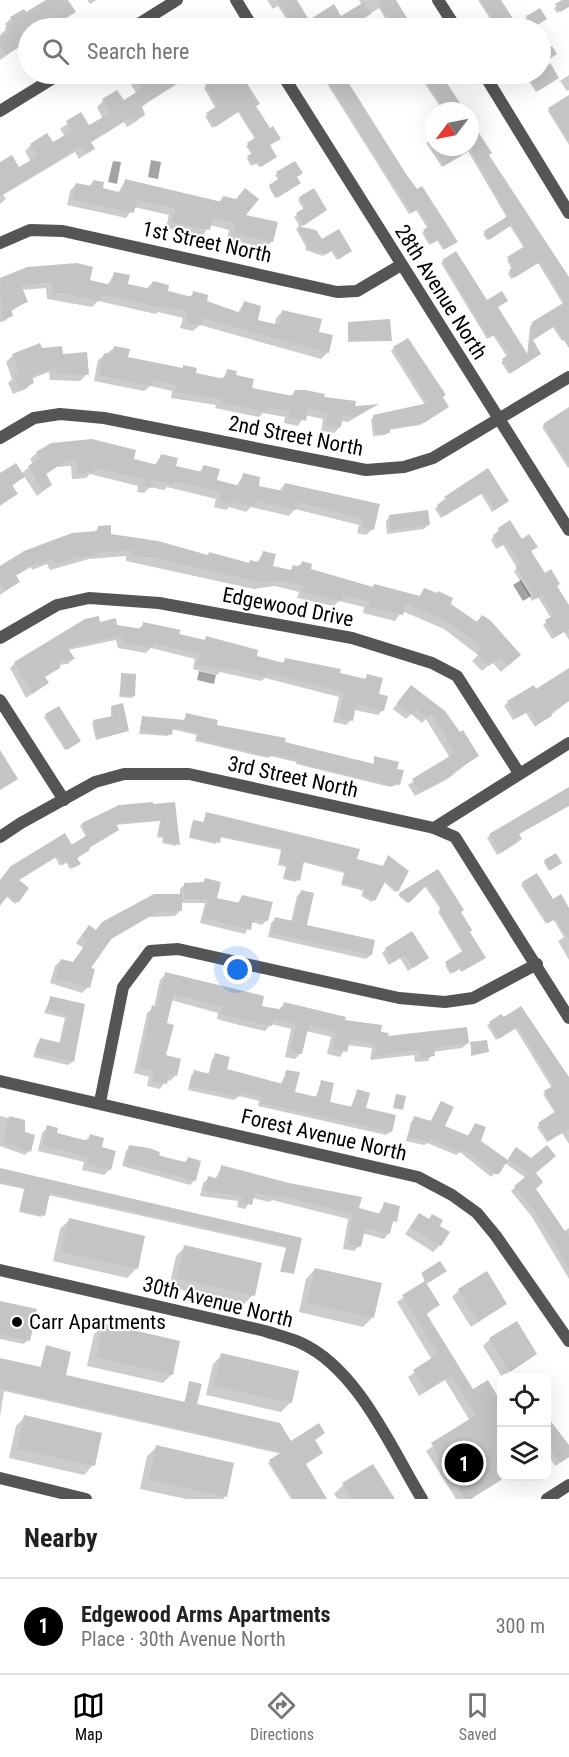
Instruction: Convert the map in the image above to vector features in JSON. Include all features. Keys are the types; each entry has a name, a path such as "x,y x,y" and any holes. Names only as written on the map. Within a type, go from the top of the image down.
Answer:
{"street":[{"path":"148,18 177,0"},
{"path":"236,0 248,18"},
{"path":"438,0 450,18"},
{"path":"0,111 44,84"},
{"name":"28th Avenue North","path":"288,84 569,530"},
{"path":"489,84 569,213"},
{"name":"1st Street North","path":"0,243 30,230 63,231 337,292 357,291 401,265"},
{"name":"2nd Street North","path":"0,438 34,417 60,414 104,418 366,470 404,467 434,458 569,377"},
{"name":"Edgewood Drive","path":"0,638 57,605 89,598 159,603 352,638 432,663 457,676 519,773"},
{"path":"0,700 64,800"},
{"path":"434,828 569,743"},
{"name":"3rd Street North","path":"0,837 95,782 123,774 189,774 434,828 455,837 569,1018"},
{"path":"100,1102 123,987 150,951 178,950 399,998 445,1002 473,998 537,964"},
{"name":"Forest Avenue North","path":"0,1081 100,1102 418,1177 477,1213 569,1341"},
{"name":"30th Avenue North","path":"0,1270 265,1331 301,1343 321,1356 352,1385 422,1499"},
{"path":"0,1478 86,1499"},
{"path":"547,1499 569,1485"}],"shaded area":[{"path":"151,160 161,162 158,179 148,177"},
{"path":"113,161 121,162 117,184 108,182"},
{"path":"521,580 531,596 523,601 513,585"},
{"path":"199,671 216,675 214,684 197,680"}],"building":[{"path":"46,0 68,0 76,12 66,18 18,18 18,48 6,55 0,45 0,38 8,33 5,28 14,22 10,17 24,9 26,12"},
{"path":"277,0 297,0 308,18 289,18"},
{"path":"376,0 396,0 407,18 388,18"},
{"path":"481,0 501,0 513,18 492,18"},
{"path":"562,0 569,0 569,7 560,12 555,4"},
{"path":"364,2 371,14 364,18 312,18 334,4 341,16"},
{"path":"540,8 546,18 527,18 526,16"},
{"path":"551,47 557,54 551,58"},
{"path":"551,64 559,78 551,83"},
{"path":"141,84 177,84 142,106 145,115 134,122 131,117 91,142 95,149 86,154 81,146 0,196 0,162 12,155 19,167 38,156 30,144 47,133 53,142 72,131 66,121 81,112 89,125 110,113 102,99 117,90 124,100 143,88"},
{"path":"247,84 260,104 256,106 270,128 273,126 281,139 270,145 277,157 261,167 259,162 253,165 247,156 253,153 247,143 256,137 240,111 215,127 206,113 217,106 205,85"},
{"path":"329,84 349,84 406,174 417,189 422,186 458,242 445,249 439,240 431,244 423,230 429,226 418,209 412,213"},
{"path":"427,84 447,84 459,102 439,102"},
{"path":"534,84 549,84 538,91"},
{"path":"569,95 569,141 548,108"},
{"path":"479,133 492,153 489,155 569,277 569,348 555,326 533,340 541,354 511,373 502,359 509,354 496,334 489,338 442,260 456,251 487,300 502,291 508,301 498,307 528,355 532,322 565,302 540,262 514,278 509,270 514,267 507,257 525,246 512,225 489,240 484,231 508,216 474,156 479,156"},
{"path":"438,156 461,156 444,166"},
{"path":"295,161 303,173 297,177 301,183 277,198 269,185 280,178 276,172"},
{"path":"125,179 222,202 223,196 236,199 245,188 259,199 246,215 278,222 273,242 233,233 235,223 213,218 210,230 172,222 175,208 137,200 134,213 72,199 76,183 92,186 93,180 104,182 103,188 122,193"},
{"path":"314,188 327,210 303,226 296,213 306,207 299,197"},
{"path":"297,226 316,230 322,239 339,229 352,251 339,259 334,250 326,254 306,248 308,244"},
{"path":"77,263 93,267 90,280 111,285 114,272 130,275 128,284 151,289 153,281 169,285 168,291 192,297 193,291 208,295 207,301 241,313 244,301 261,306 258,320 279,325 282,310 322,319 319,332 333,335 329,353 203,318 201,325 186,322 188,311 101,294 100,301 62,293 53,294 52,282 21,285 28,302 11,309 13,316 2,320 0,278 27,267"},
{"path":"390,319 392,341 349,340 348,322"},
{"path":"408,338 446,395 443,397 449,407 424,423 390,428 390,433 375,434 373,415 428,403 393,347"},
{"path":"40,343 42,348 62,346 63,354 87,352 89,375 56,374 56,367 32,376 34,383 20,389 14,375 19,373 12,354"},
{"path":"114,346 130,349 128,357 183,368 183,365 197,368 196,373 225,379 227,369 237,371 236,375 254,379 252,388 293,396 295,390 305,390 325,394 324,397 356,401 355,406 379,404 355,417 343,415 341,427 326,425 328,413 308,408 306,421 289,417 290,411 267,407 266,412 221,402 221,399 176,392 177,385 153,380 152,386 99,375 104,353 112,355"},
{"path":"569,407 569,465 543,424"},
{"path":"92,439 136,450 134,459 158,465 161,454 178,458 176,466 202,472 203,465 220,469 217,480 240,486 243,473 260,477 259,486 283,491 285,483 380,504 374,530 362,527 364,519 298,502 296,510 255,500 254,506 235,501 234,504 219,501 221,492 173,481 172,484 153,480 151,488 142,486 144,479 94,468 94,472 78,473 77,460 65,461 46,473 52,485 43,491 28,466 40,458 36,452 51,443"},
{"path":"16,463 25,477 12,485 18,494 0,505 0,473"},
{"path":"488,468 509,501 495,510 484,492 444,516 437,505 446,499 444,497"},
{"path":"428,510 430,525 391,530 389,515"},
{"path":"510,520 522,539 529,534 538,547 531,551 545,573 551,569 560,584 557,586 569,605 569,629 555,637 545,620 554,615 542,595 536,599 516,567 520,564 506,543 500,546 493,535 499,531 498,528"},
{"path":"111,525 111,534 158,541 208,555 209,552 249,563 250,560 260,563 263,551 276,554 273,566 291,570 293,565 301,567 302,561 312,564 311,569 373,587 374,584 420,596 424,588 437,593 438,591 453,598 451,604 477,622 482,615 490,620 521,655 508,666 500,657 489,666 477,653 483,648 450,623 406,604 403,615 368,607 370,601 343,595 341,601 303,592 304,586 282,580 273,583 263,581 262,583 155,558 131,555 132,550 94,553 95,556 75,557 56,564 54,559 38,564 37,562 16,575 20,582 5,591 0,582 0,566 24,551 72,533 98,531 98,526"},
{"path":"99,616 100,622 116,618 117,625 142,629 143,622 181,630 179,634 205,640 206,636 258,650 257,656 284,663 285,658 341,669 340,673 366,679 367,674 383,678 379,694 388,696 384,711 356,704 353,721 338,717 344,692 265,672 268,677 224,667 223,670 197,664 200,654 154,643 153,648 123,643 121,636 67,647 75,659 60,661 60,668 45,677 49,683 32,694 14,662 85,619"},
{"path":"569,668 569,701 551,712 552,716 538,724 530,710 517,718 507,701 534,685 536,689"},
{"path":"121,673 136,674 135,696 120,696"},
{"path":"411,685 445,711 460,732 463,730 479,756 452,773 453,775 420,792 412,779 455,753 432,714 428,718 417,709 412,715 397,703"},
{"path":"123,703 129,731 97,739 93,720 113,716 111,706"},
{"path":"59,706 81,741 67,750 45,714"},
{"path":"186,713 218,720 217,725 286,738 285,742 374,764 374,756 399,762 397,769 404,770 400,785 394,784 393,786 297,763 297,760 272,754 271,757 196,739 198,733 173,727 172,735 140,732 142,716 185,720"},
{"path":"0,750 18,779 0,790"},
{"path":"569,787 569,806 519,834 522,839 501,853 489,834"},
{"path":"153,802 153,804 175,802 180,845 163,841 165,836 158,835 161,820 116,823 119,830 77,858 81,864 73,868 68,861 63,865 58,856 19,880 29,888 18,903 8,895 0,906 0,880 11,866 65,833 72,845 87,835 82,823 119,805"},
{"path":"206,812 360,849 357,859 383,866 388,855 409,871 398,892 386,880 375,901 362,894 365,889 342,883 345,871 338,868 304,861 300,881 284,877 287,865 279,863 282,848 221,836 220,843 190,836 193,820 204,822"},
{"path":"556,853 562,863 551,870 544,860"},
{"path":"438,869 464,910 461,912 472,930 470,932 486,958 463,971 461,968 453,973 445,962 464,950 439,910 442,907 431,890 427,885 409,903 399,893"},
{"path":"537,873 553,899 561,894 569,908 569,940 556,919 548,923 522,882"},
{"path":"205,878 221,882 217,898 240,903 242,895 273,902 268,921 253,918 251,930 204,918 209,899 184,899 184,883 204,882"},
{"path":"301,890 314,893 307,925 375,940 372,955 271,933 275,917 293,921"},
{"path":"154,894 182,894 182,911 157,912 112,938 91,968 95,969 90,988 55,978 61,959 73,962 88,941 81,936 89,925 96,930 102,922"},
{"path":"412,931 429,958 413,968 405,955 394,962 385,948"},
{"path":"165,972 264,996 262,1006 282,1010 284,1002 346,1017 345,1020 382,1025 381,1032 389,1033 388,1036 467,1027 469,1043 434,1048 435,1056 420,1058 419,1050 375,1056 376,1043 350,1040 347,1052 332,1049 336,1032 309,1025 302,1054 290,1051 296,1024 274,1018 272,1026 241,1019 222,1014 223,1007 174,994 167,1023 174,1025 166,1055 181,1059 177,1076 169,1074 167,1084 152,1081 154,1071 139,1068 152,1005 157,1007"},
{"path":"50,996 85,1004 74,1062 36,1053 40,1038 61,1043 68,1015 47,1010"},
{"path":"521,1006 569,1077 569,1129 549,1141 538,1123 556,1111 544,1091 554,1085 518,1027 499,1039 489,1022 501,1014 504,1017"},
{"path":"487,1040 489,1052 472,1055 470,1042"},
{"path":"215,1053 230,1057 227,1069 283,1084 286,1070 300,1072 295,1092 317,1097 321,1080 334,1083 330,1102 353,1107 357,1089 370,1093 366,1108 396,1115 392,1132 261,1103 262,1097 240,1092 239,1097 190,1086 194,1070 210,1074"},
{"path":"396,1094 406,1096 403,1110 393,1108"},
{"path":"441,1101 454,1107 445,1126 469,1136 475,1123 486,1127 481,1141 508,1160 499,1174 495,1174 463,1148 461,1153 430,1139 429,1142 409,1137 414,1116 431,1121"},
{"path":"9,1116 25,1120 25,1132 35,1135 31,1152 3,1141"},
{"path":"47,1125 58,1128 57,1133 88,1141 90,1134 104,1138 102,1147 116,1151 111,1170 87,1164 88,1157 42,1145"},
{"path":"129,1145 149,1148 160,1152 159,1156 186,1162 188,1157 201,1161 196,1181 125,1162"},
{"path":"547,1145 556,1156 536,1173 543,1182 536,1189 569,1237 569,1269 536,1213 514,1186 529,1174 508,1159 516,1147 531,1158"},
{"path":"221,1165 289,1183 362,1197 359,1208 381,1214 384,1202 400,1206 397,1222 393,1221 390,1234 365,1228 361,1247 348,1244 353,1214 278,1195 277,1198 255,1192 252,1205 241,1202 243,1196 205,1191 208,1176 218,1179"},
{"path":"0,1168 302,1238 294,1274 281,1271 287,1246 50,1193 45,1216 20,1210 25,1188 0,1182"},
{"path":"419,1213 429,1219 432,1214 443,1220 440,1226 450,1232 441,1246 410,1227"},
{"path":"69,1218 145,1236 138,1269 61,1252"},
{"path":"184,1245 262,1263 255,1296 177,1278"},
{"path":"440,1261 447,1271 428,1283 421,1273"},
{"path":"315,1268 382,1283 374,1318 307,1303"},
{"path":"487,1271 507,1304 478,1322 458,1289"},
{"path":"425,1281 440,1305 426,1313 473,1389 488,1380 497,1395 497,1481 499,1481 470,1499 465,1499 431,1443 476,1415 451,1375 426,1391 413,1370 438,1354 402,1295"},
{"name":"Carr Apartments","path":"0,1301 37,1309 30,1341 0,1334"},
{"path":"517,1321 537,1354 510,1372 489,1338"},
{"path":"103,1323 180,1341 173,1375 96,1357"},
{"path":"46,1345 71,1352 66,1375 185,1402 189,1381 202,1384 197,1404 280,1423 291,1441 319,1423 325,1433 315,1440 323,1453 306,1464 327,1499 293,1499 269,1460 282,1452 0,1388 0,1358 41,1367"},
{"path":"221,1353 299,1371 292,1403 214,1386"},
{"path":"24,1415 102,1433 95,1466 17,1449"},
{"path":"551,1422 569,1445 569,1457 560,1463 551,1448"},
{"path":"156,1445 234,1463 227,1497 149,1480"},
{"path":"373,1464 395,1499 352,1499 342,1483"}],"place":[{"name":"Carr Apartments","path":"17,1322"},
{"name":"Edgewood Arms Apartments","path":"464,1463"}]}
